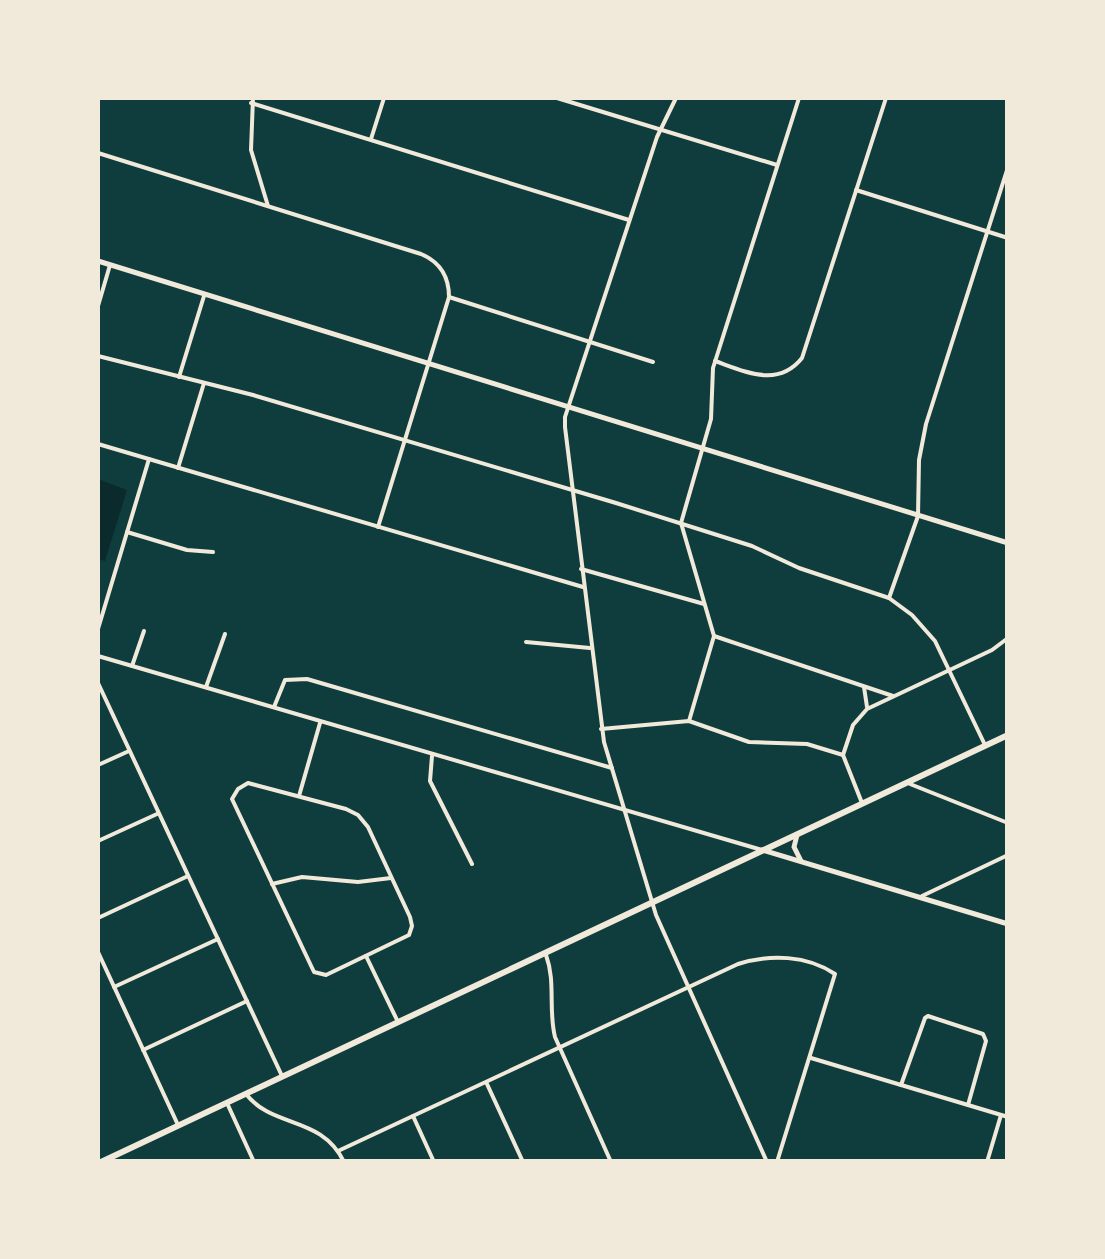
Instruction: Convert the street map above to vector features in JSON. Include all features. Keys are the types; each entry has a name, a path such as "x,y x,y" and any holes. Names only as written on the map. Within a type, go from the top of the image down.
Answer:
{"main road":[{"path":"102,1162 1008,734"}],"street":[{"path":"371,139 384,98"},
{"path":"557,98 778,165"},
{"path":"676,98 660,130 564,426 601,730 656,915 767,1162"},
{"path":"689,721 714,636 681,523 712,419 715,361 799,98"},
{"path":"715,361 763,377 783,374 798,364 812,333 886,98"},
{"path":"268,206 251,150 252,100 630,220"},
{"path":"98,153 429,257 445,276 448,298 378,527"},
{"path":"889,598 918,516 919,460 926,424 1008,166"},
{"path":"856,190 1008,238"},
{"path":"98,261 1008,543"},
{"path":"98,306 110,265"},
{"path":"179,378 205,294"},
{"path":"448,298 653,362"},
{"path":"98,356 404,440 681,523 889,598 929,633 986,745"},
{"path":"178,468 204,383"},
{"path":"98,444 583,587"},
{"path":"98,629 149,459"},
{"path":"127,532 187,550 214,552"},
{"path":"581,569 704,604"},
{"path":"132,666 144,631"},
{"path":"206,687 225,634"},
{"path":"714,636 893,696"},
{"path":"862,803 843,755 853,725 867,709 992,650 1008,638"},
{"path":"526,642 590,648"},
{"path":"98,656 1008,924"},
{"path":"274,707 285,680 307,679 612,768"},
{"path":"98,686 282,1076"},
{"path":"864,687 867,709"},
{"path":"601,730 689,721 748,742 807,744 843,755"},
{"path":"299,796 320,722"},
{"path":"98,765 129,751"},
{"path":"432,756 430,781 472,864"},
{"path":"252,782 299,796 358,816 368,828 410,916 411,930 402,940 326,975 311,969 232,799 238,789 252,782"},
{"path":"906,782 1008,824"},
{"path":"98,841 159,814"},
{"path":"798,834 794,851 804,863"},
{"path":"919,898 1008,854"},
{"path":"98,918 188,876"},
{"path":"272,884 302,877 358,882 391,878"},
{"path":"114,987 218,939"},
{"path":"98,952 178,1125"},
{"path":"545,953 552,984 552,1026 611,1162"},
{"path":"366,956 398,1022"},
{"path":"338,1151 738,964 788,957 836,974 777,1162"},
{"path":"143,1050 247,1001"},
{"path":"901,1085 921,1023 928,1016 983,1034 986,1041 968,1105"},
{"path":"810,1058 1008,1117"},
{"path":"486,1082 523,1162"},
{"path":"246,1094 258,1108 310,1127 338,1151 344,1162"},
{"path":"227,1102 254,1162"},
{"path":"987,1162 1000,1115"},
{"path":"413,1116 434,1162"}],"water":[{"path":"98,479 127,490 105,561 98,559"}]}
